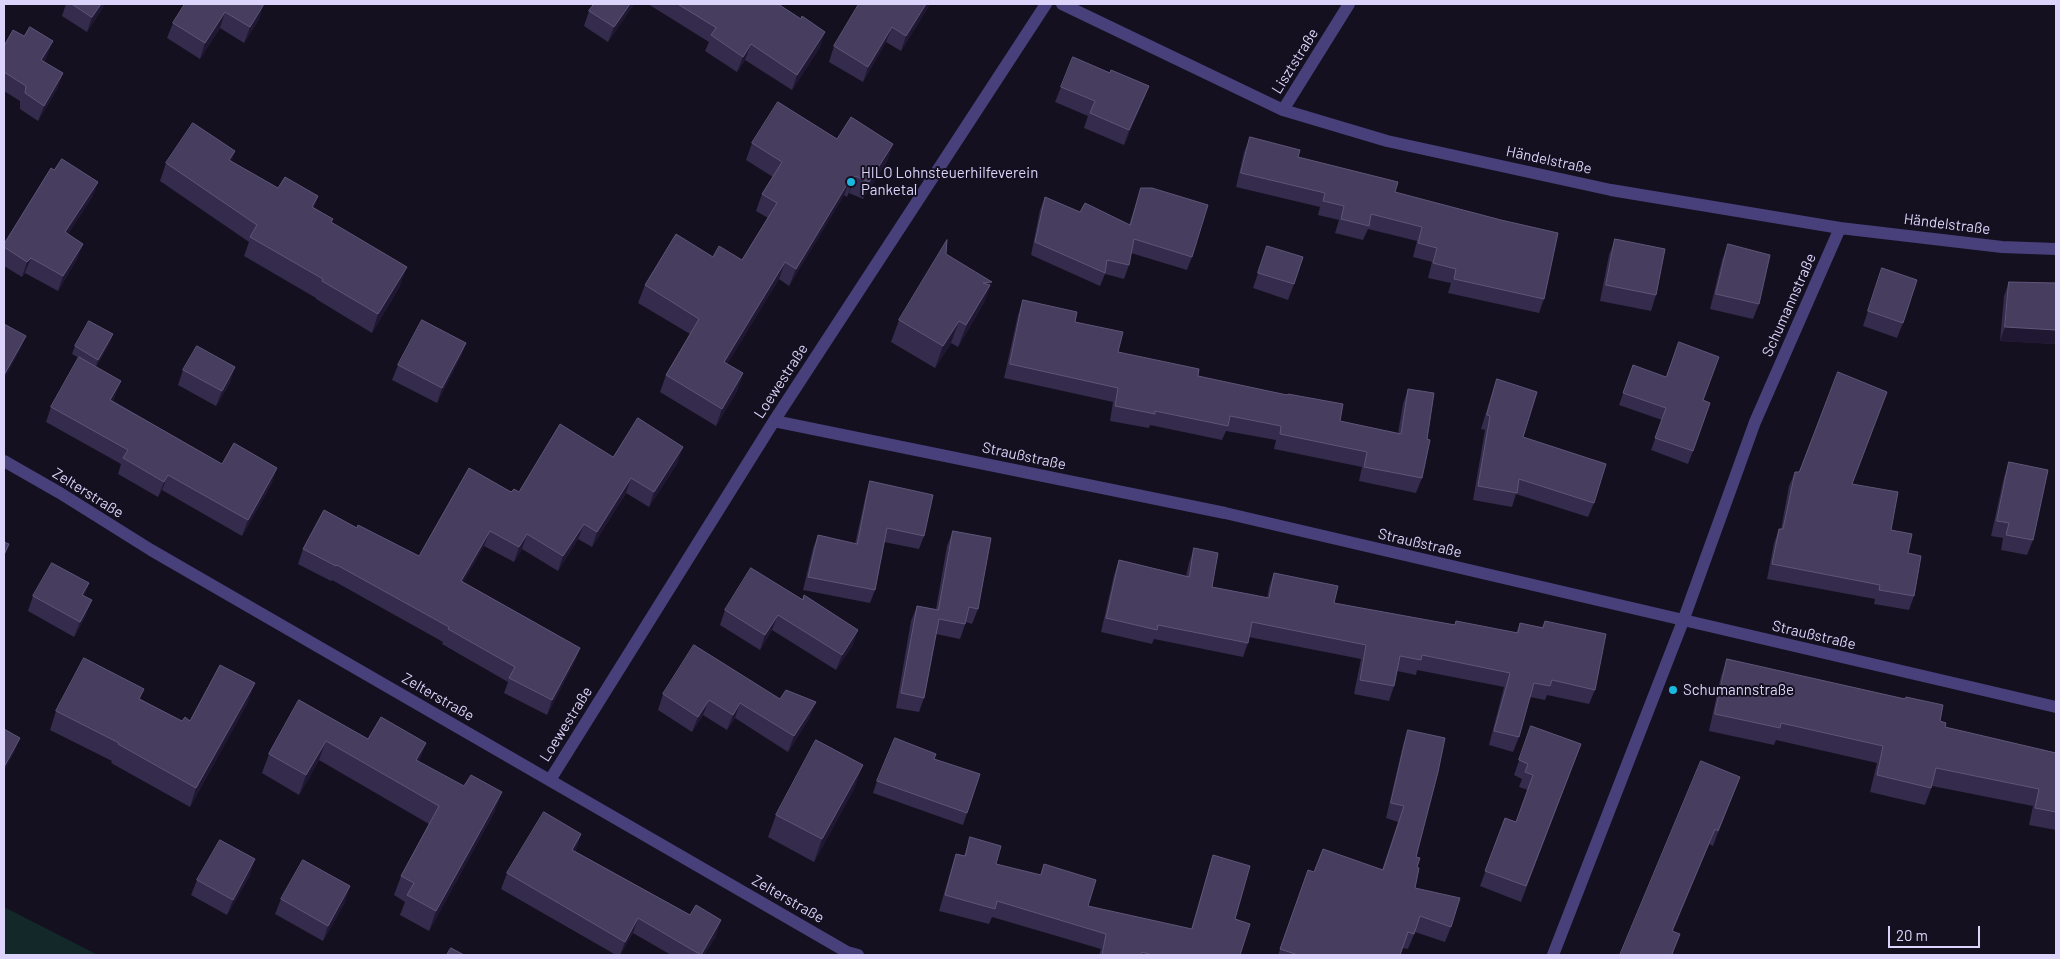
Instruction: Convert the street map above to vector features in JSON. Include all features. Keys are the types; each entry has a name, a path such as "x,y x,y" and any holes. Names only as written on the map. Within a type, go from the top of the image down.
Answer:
{"street":[{"name":"Loewestraße","path":"550,780 774,421 1046,4"},
{"name":"Händelstraße","path":"1062,4 1283,110 1387,142 1611,190 1840,228 2002,247 2056,249"},
{"name":"Lisztstraße","path":"1283,110 1349,4"},
{"name":"Schumannstraße","path":"1553,955 1682,621 1755,422 1840,228"},
{"name":"Straußstraße","path":"774,421 1225,513 1682,621 2056,706"},
{"name":"Zelterstraße","path":"4,461 60,493 151,550 847,952 858,955"}],"green space":[{"path":"4,907 98,955 4,955"}],"building":[{"path":"72,4 101,4 92,17"},
{"path":"185,4 264,4 250,27 225,12 205,43 173,23"},
{"path":"594,4 630,4 614,27 589,11"},
{"path":"678,4 778,4 801,19 802,16 825,32 797,75 751,44 743,57 711,35 716,28"},
{"path":"859,4 926,4 906,36 892,27 868,67 834,46"},
{"path":"30,27 53,41 41,60 63,73 44,106 25,93 26,86 4,72 4,46 13,30 24,36"},
{"path":"1073,57 1110,73 1111,70 1149,86 1129,130 1090,113 1095,101 1061,87"},
{"path":"778,102 837,139 851,117 893,144 869,182 855,176 853,180 851,178 796,269 785,262 724,362 743,373 722,409 666,375 699,319 645,285 676,234 713,257 719,246 742,260 777,203 762,194 782,162 752,143"},
{"path":"193,123 235,151 229,160 278,188 285,177 318,196 312,207 333,219 331,222 407,267 378,314 322,281 323,279 250,237 257,225 166,163"},
{"path":"1250,137 1300,150 1298,157 1398,182 1395,192 1558,233 1544,299 1454,279 1456,269 1433,263 1437,248 1418,243 1422,227 1371,214 1369,226 1341,219 1344,206 1323,201 1325,193 1241,173"},
{"path":"62,159 98,182 65,232 83,244 63,276 31,258 27,262 4,247 4,244 51,168 54,170"},
{"path":"1141,188 1152,188 1208,205 1192,257 1134,239 1129,265 1107,260 1105,273 1035,242 1045,197 1080,212 1085,203 1130,225"},
{"path":"1615,239 1665,249 1656,295 1606,285"},
{"path":"947,240 946,254 992,282 983,283 990,285 966,325 959,321 943,346 899,320"},
{"path":"1728,244 1770,255 1759,304 1716,294"},
{"path":"1267,246 1303,257 1294,284 1258,273"},
{"path":"1882,268 1917,280 1903,323 1868,311"},
{"path":"2009,282 2056,283 2056,330 2005,327"},
{"path":"1023,300 1077,312 1075,322 1123,332 1118,352 1199,369 1198,376 1287,395 1343,404 1340,421 1401,434 1408,389 1434,393 1427,439 1430,440 1422,478 1364,467 1367,452 1280,434 1281,426 1230,416 1228,426 1155,411 1155,414 1115,406 1118,388 1010,364"},
{"path":"422,320 466,343 442,388 398,365"},
{"path":"89,321 113,334 98,360 75,346"},
{"path":"4,324 26,336 4,375"},
{"path":"1679,342 1719,357 1703,400 1710,403 1693,451 1655,438 1666,408 1623,393 1633,365 1666,377"},
{"path":"197,346 235,367 222,391 183,370"},
{"path":"79,357 121,381 110,400 222,464 234,443 277,468 248,520 168,475 164,482 123,458 128,450 51,407"},
{"path":"1838,372 1887,392 1852,484 1898,492 1891,530 1912,534 1908,553 1921,556 1914,596 1879,590 1880,585 1772,564 1779,529 1783,529 1795,472 1799,472"},
{"path":"1497,379 1537,392 1523,437 1606,464 1594,503 1519,479 1517,493 1478,486 1490,416 1487,415"},
{"path":"638,418 683,447 654,492 631,478 597,532 584,524 563,556 527,534 519,547 490,531 461,581 580,648 552,700 509,678 515,667 448,629 449,627 337,565 303,549 324,510 357,528 358,525 419,556 469,468 511,492 514,489 519,492 560,424 613,457"},
{"path":"2009,462 2048,470 2033,540 2006,535 2009,523 1997,521"},
{"path":"870,481 933,495 924,536 887,528 875,590 808,577 818,535 857,544"},
{"path":"953,531 991,538 978,609 969,607 965,624 939,619 924,698 901,693 917,606 938,610"},
{"path":"4,542 9,544 4,555"},
{"path":"1194,548 1218,553 1212,587 1269,598 1274,573 1338,586 1334,603 1455,625 1456,621 1518,633 1520,623 1543,628 1545,621 1606,634 1595,690 1552,680 1550,686 1534,683 1519,737 1494,731 1510,673 1422,655 1421,660 1400,656 1394,686 1360,680 1366,645 1252,622 1248,643 1158,625 1157,630 1106,618 1119,560 1189,577"},
{"path":"52,563 89,583 82,595 92,600 80,622 33,596"},
{"path":"751,568 803,600 804,595 858,630 842,655 778,615 765,635 725,610"},
{"path":"694,645 780,699 786,690 816,702 794,736 740,703 733,715 709,700 698,717 663,694"},
{"path":"84,658 144,689 139,699 182,721 185,717 190,721 220,665 255,683 196,788 119,743 56,711"},
{"path":"1727,659 1905,699 1906,697 1943,705 1940,721 1946,723 1945,727 2056,753 2056,812 2035,808 2039,789 1936,768 1931,788 1877,775 1883,746 1781,723 1780,728 1715,714"},
{"path":"299,700 368,739 381,717 426,743 416,760 464,786 471,775 502,792 436,911 407,895 414,883 401,876 439,806 326,741 306,775 269,754"},
{"path":"1531,726 1581,744 1526,886 1485,871 1505,818 1516,822 1533,775 1525,772 1528,764 1519,760"},
{"path":"4,729 20,738 4,767"},
{"path":"1408,730 1445,738 1416,857 1420,858 1415,888 1460,898 1451,927 1420,916 1414,934 1408,932 1400,955 1298,955 1280,949 1308,870 1314,872 1323,849 1383,870 1404,806 1391,803"},
{"path":"895,738 936,754 934,759 980,774 967,813 877,781"},
{"path":"816,740 863,765 822,839 776,815"},
{"path":"1701,761 1740,777 1718,831 1715,829 1672,931 1680,934 1672,954 1677,955 1620,955"},
{"path":"544,812 581,834 572,850 690,915 696,905 721,920 701,955 638,918 625,942 507,873"},
{"path":"970,837 1001,846 996,864 1041,875 1044,864 1096,880 1088,906 1192,929 1213,855 1250,866 1235,919 1250,924 1240,955 1152,955 1142,952 1141,955 1102,955 1106,934 997,901 995,909 945,895 956,854 965,856"},
{"path":"220,840 255,859 233,900 197,880"},
{"path":"303,860 350,886 328,926 281,899"},
{"path":"451,948 464,955 447,955"}],"place":[{"name":"HILO Lohnsteuerhilfeverein Panketal","path":"851,182"},
{"name":"Schumannstraße","path":"1673,690"}]}
